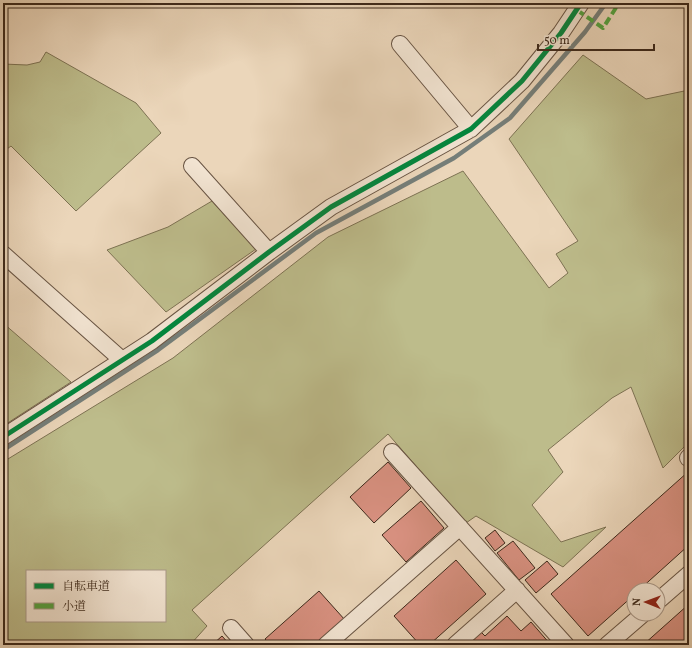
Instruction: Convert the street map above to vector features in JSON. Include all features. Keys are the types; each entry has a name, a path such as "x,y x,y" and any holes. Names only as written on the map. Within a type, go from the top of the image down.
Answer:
{"street":[{"path":"3,437 152,341 331,207 471,129 522,81 561,32 581,3"},
{"path":"400,44 471,129"},
{"path":"192,166 269,252"},
{"path":"3,254 122,360"},
{"path":"392,452 566,645"},
{"path":"326,645 460,528"},
{"path":"666,594 689,574"},
{"path":"455,645 516,590"},
{"path":"607,645 634,622"},
{"path":"231,628 246,645"}],"shaded area":[{"path":"46,52 136,103 161,133 76,211 11,146 3,152 3,64 27,65 40,62"},
{"path":"583,55 646,99 689,90 689,442 663,468 631,387 612,398 548,450 563,472 532,505 561,542 606,527 563,567 476,516 466,523 388,434 192,610 207,626 190,645 3,645 3,462 173,358 328,237 463,171 549,288 568,273 556,254 578,241 509,139"},
{"path":"212,201 256,249 166,312 107,250 168,227"},
{"path":"3,323 71,382 3,426"}],"building":[{"path":"388,462 411,488 374,523 350,497"},
{"path":"689,471 689,545 648,582 626,582 626,602 588,636 551,594"},
{"path":"421,501 444,528 406,562 382,535"},
{"path":"495,530 505,543 495,551 485,538"},
{"path":"513,541 535,568 519,580 497,553"},
{"path":"456,560 486,594 429,645 420,645 394,616"},
{"path":"547,561 558,574 536,593 525,580"},
{"path":"319,591 345,620 317,645 270,645 265,639"},
{"path":"689,604 689,645 643,645"},
{"path":"507,616 521,631 531,622 551,645 467,645 481,632 485,636"},
{"path":"222,636 230,645 212,645"}],"waterway":[{"path":"3,450 158,350 316,233 454,158 510,118 585,32 606,3"}],"marked path":[{"path":"577,10 603,28 619,3"}],"cycle path":[{"path":"3,437 152,341 331,207 471,129 522,81 561,33 581,3"}]}
